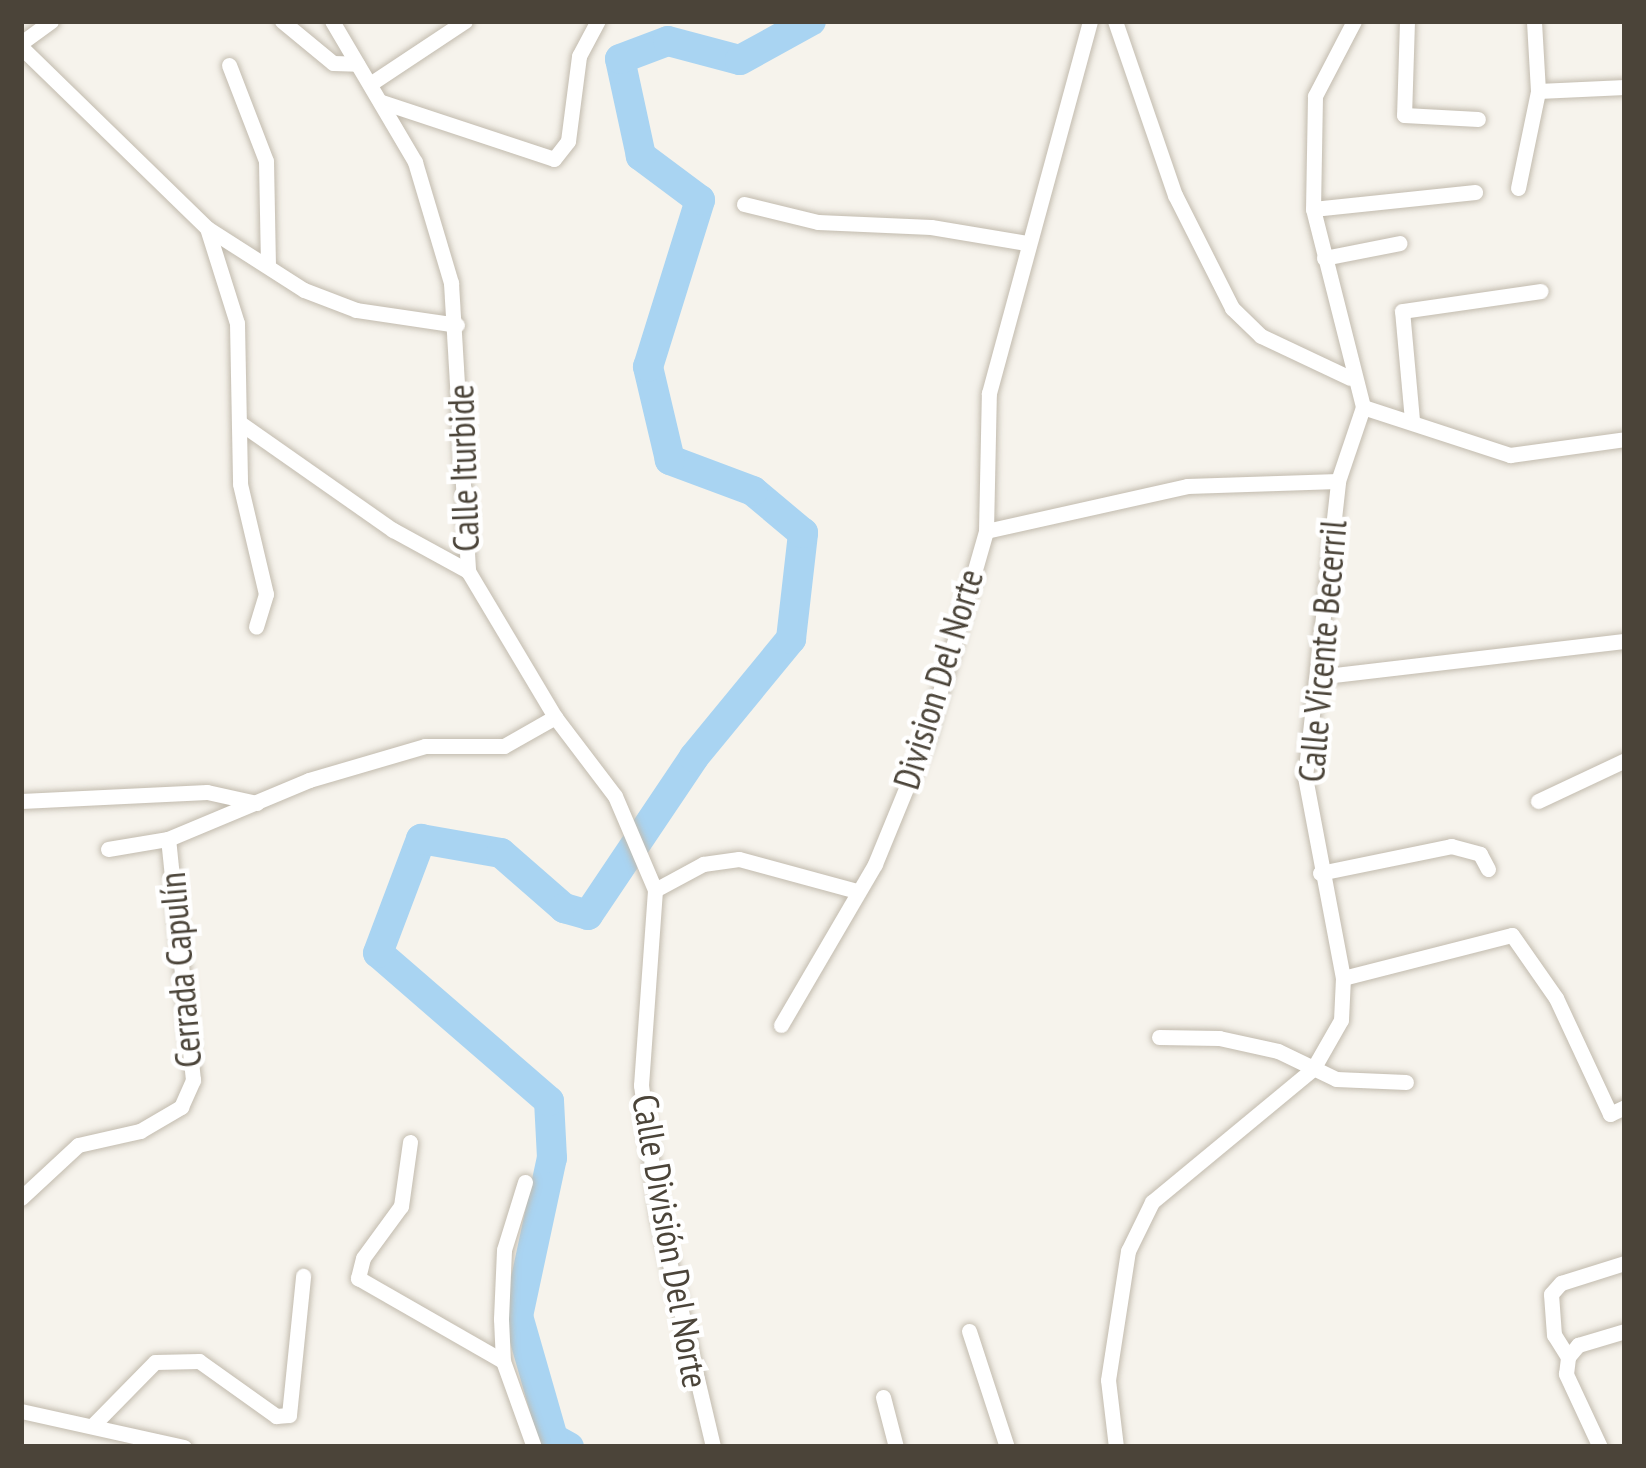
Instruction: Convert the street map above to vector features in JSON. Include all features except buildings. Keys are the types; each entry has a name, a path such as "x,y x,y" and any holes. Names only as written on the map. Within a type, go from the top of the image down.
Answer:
{"street":[{"path":"51,21 21,45 207,228 327,301 457,325"},
{"path":"282,21 333,63 357,64"},
{"name":"Calle Iturbide","path":"332,21 424,184 457,325 468,572 555,717 628,819 653,885"},
{"path":"370,84 466,21"},
{"path":"380,101 554,159 568,141 579,56 598,21"},
{"path":"986,530 989,393 1090,21"},
{"path":"1115,21 1175,195 1232,308 1262,336 1350,378"},
{"path":"1338,481 1363,407 1350,378 1313,209 1315,96 1334,47 1354,21"},
{"path":"1408,21 1404,115 1478,119"},
{"path":"1518,188 1538,92 1534,21"},
{"path":"230,65 266,161 268,266"},
{"path":"1538,92 1625,87"},
{"path":"1313,209 1475,192"},
{"path":"745,204 818,222 932,227 1027,243"},
{"path":"207,228 237,323 240,484 266,594 256,626"},
{"path":"1324,257 1400,242"},
{"path":"1412,420 1402,310 1541,291"},
{"path":"1363,407 1510,455 1625,439"},
{"path":"240,423 393,530 468,572"},
{"name":"Division Del Norte","path":"781,1025 857,891 926,737 986,530 1187,486 1338,481"},
{"name":"Calle Vicente Becerril","path":"1116,1447 1108,1381 1128,1251 1153,1202 1313,1070 1341,1020 1343,978 1305,777 1338,481"},
{"path":"1317,677 1625,641"},
{"name":"Cerrada Capulín","path":"21,1198 78,1145 140,1131 182,1107 193,1081 168,839 309,780 424,746 504,746 555,717"},
{"path":"1538,801 1625,760"},
{"path":"21,801 207,792 260,803"},
{"path":"108,849 168,839"},
{"path":"1320,873 1451,846 1480,854 1488,869"},
{"path":"653,885 704,864 739,859 857,891"},
{"name":"Calle División Del Norte","path":"653,885 640,1085 659,1218 713,1447"},
{"path":"1343,978 1513,935 1556,998 1610,1114 1625,1107"},
{"path":"1160,1037 1219,1038 1278,1051 1336,1079 1406,1082"},
{"path":"410,1142 400,1206 362,1258 358,1278 502,1361"},
{"path":"525,1182 504,1250 502,1361 534,1447"},
{"path":"1568,1357 1554,1334 1551,1294 1561,1283 1625,1263"},
{"path":"94,1425 155,1362 199,1361 276,1415 290,1415 303,1276"},
{"path":"1600,1447 1566,1375 1568,1357 1578,1345 1625,1330"},
{"path":"969,1331 1007,1447"},
{"path":"883,1397 896,1447"},
{"path":"21,1411 184,1447"}],"waterway":[{"path":"569,1447 553,1438 518,1316 552,1158 549,1101 378,953 421,839 501,853 564,908 588,915 694,757 791,639 803,533 753,491 670,460 648,367 700,200 641,156 620,59 668,41 740,60 811,21"}]}
